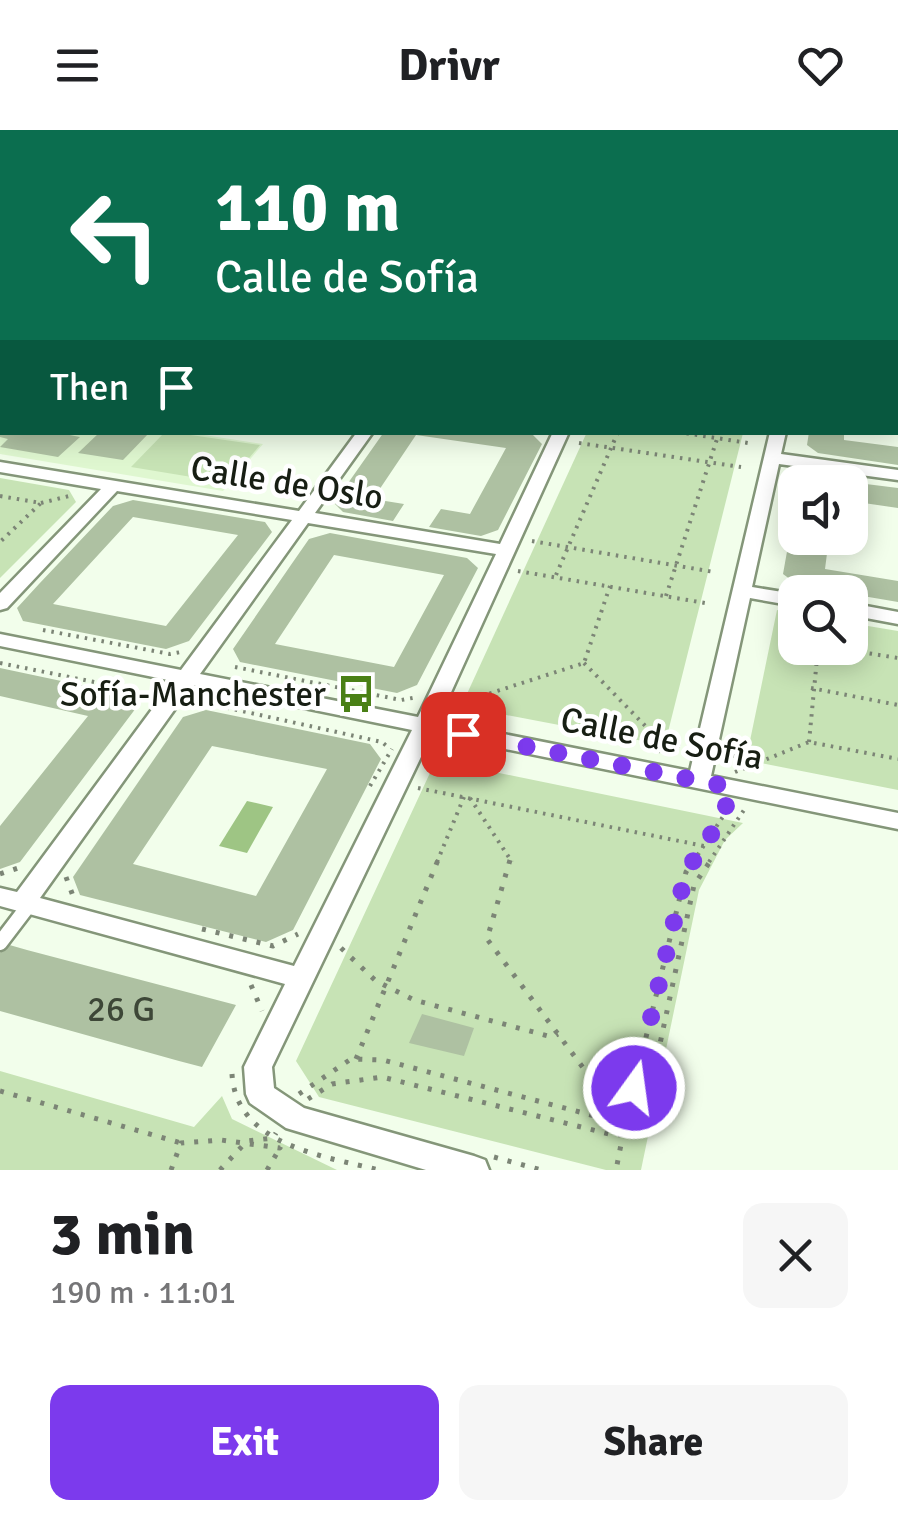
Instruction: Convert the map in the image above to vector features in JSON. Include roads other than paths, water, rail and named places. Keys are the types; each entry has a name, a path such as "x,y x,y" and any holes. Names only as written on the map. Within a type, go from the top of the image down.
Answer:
{"street":[{"path":"301,978 18,901 188,678 363,435"},
{"path":"699,781 777,435"},
{"path":"479,1162 260,1094 258,1067 318,941 400,750 425,726 505,550 570,438"},
{"path":"772,458 898,475"},
{"name":"Calle de Oslo","path":"0,467 505,550"},
{"path":"0,604 113,486"},
{"path":"742,592 778,597"},
{"path":"868,613 898,618"},
{"name":"Calle de Sofía","path":"0,640 898,821"}],"lane":[{"path":"0,943 18,901"}],"place":[{"name":"Sofía-Manchester","path":"356,694"}]}
